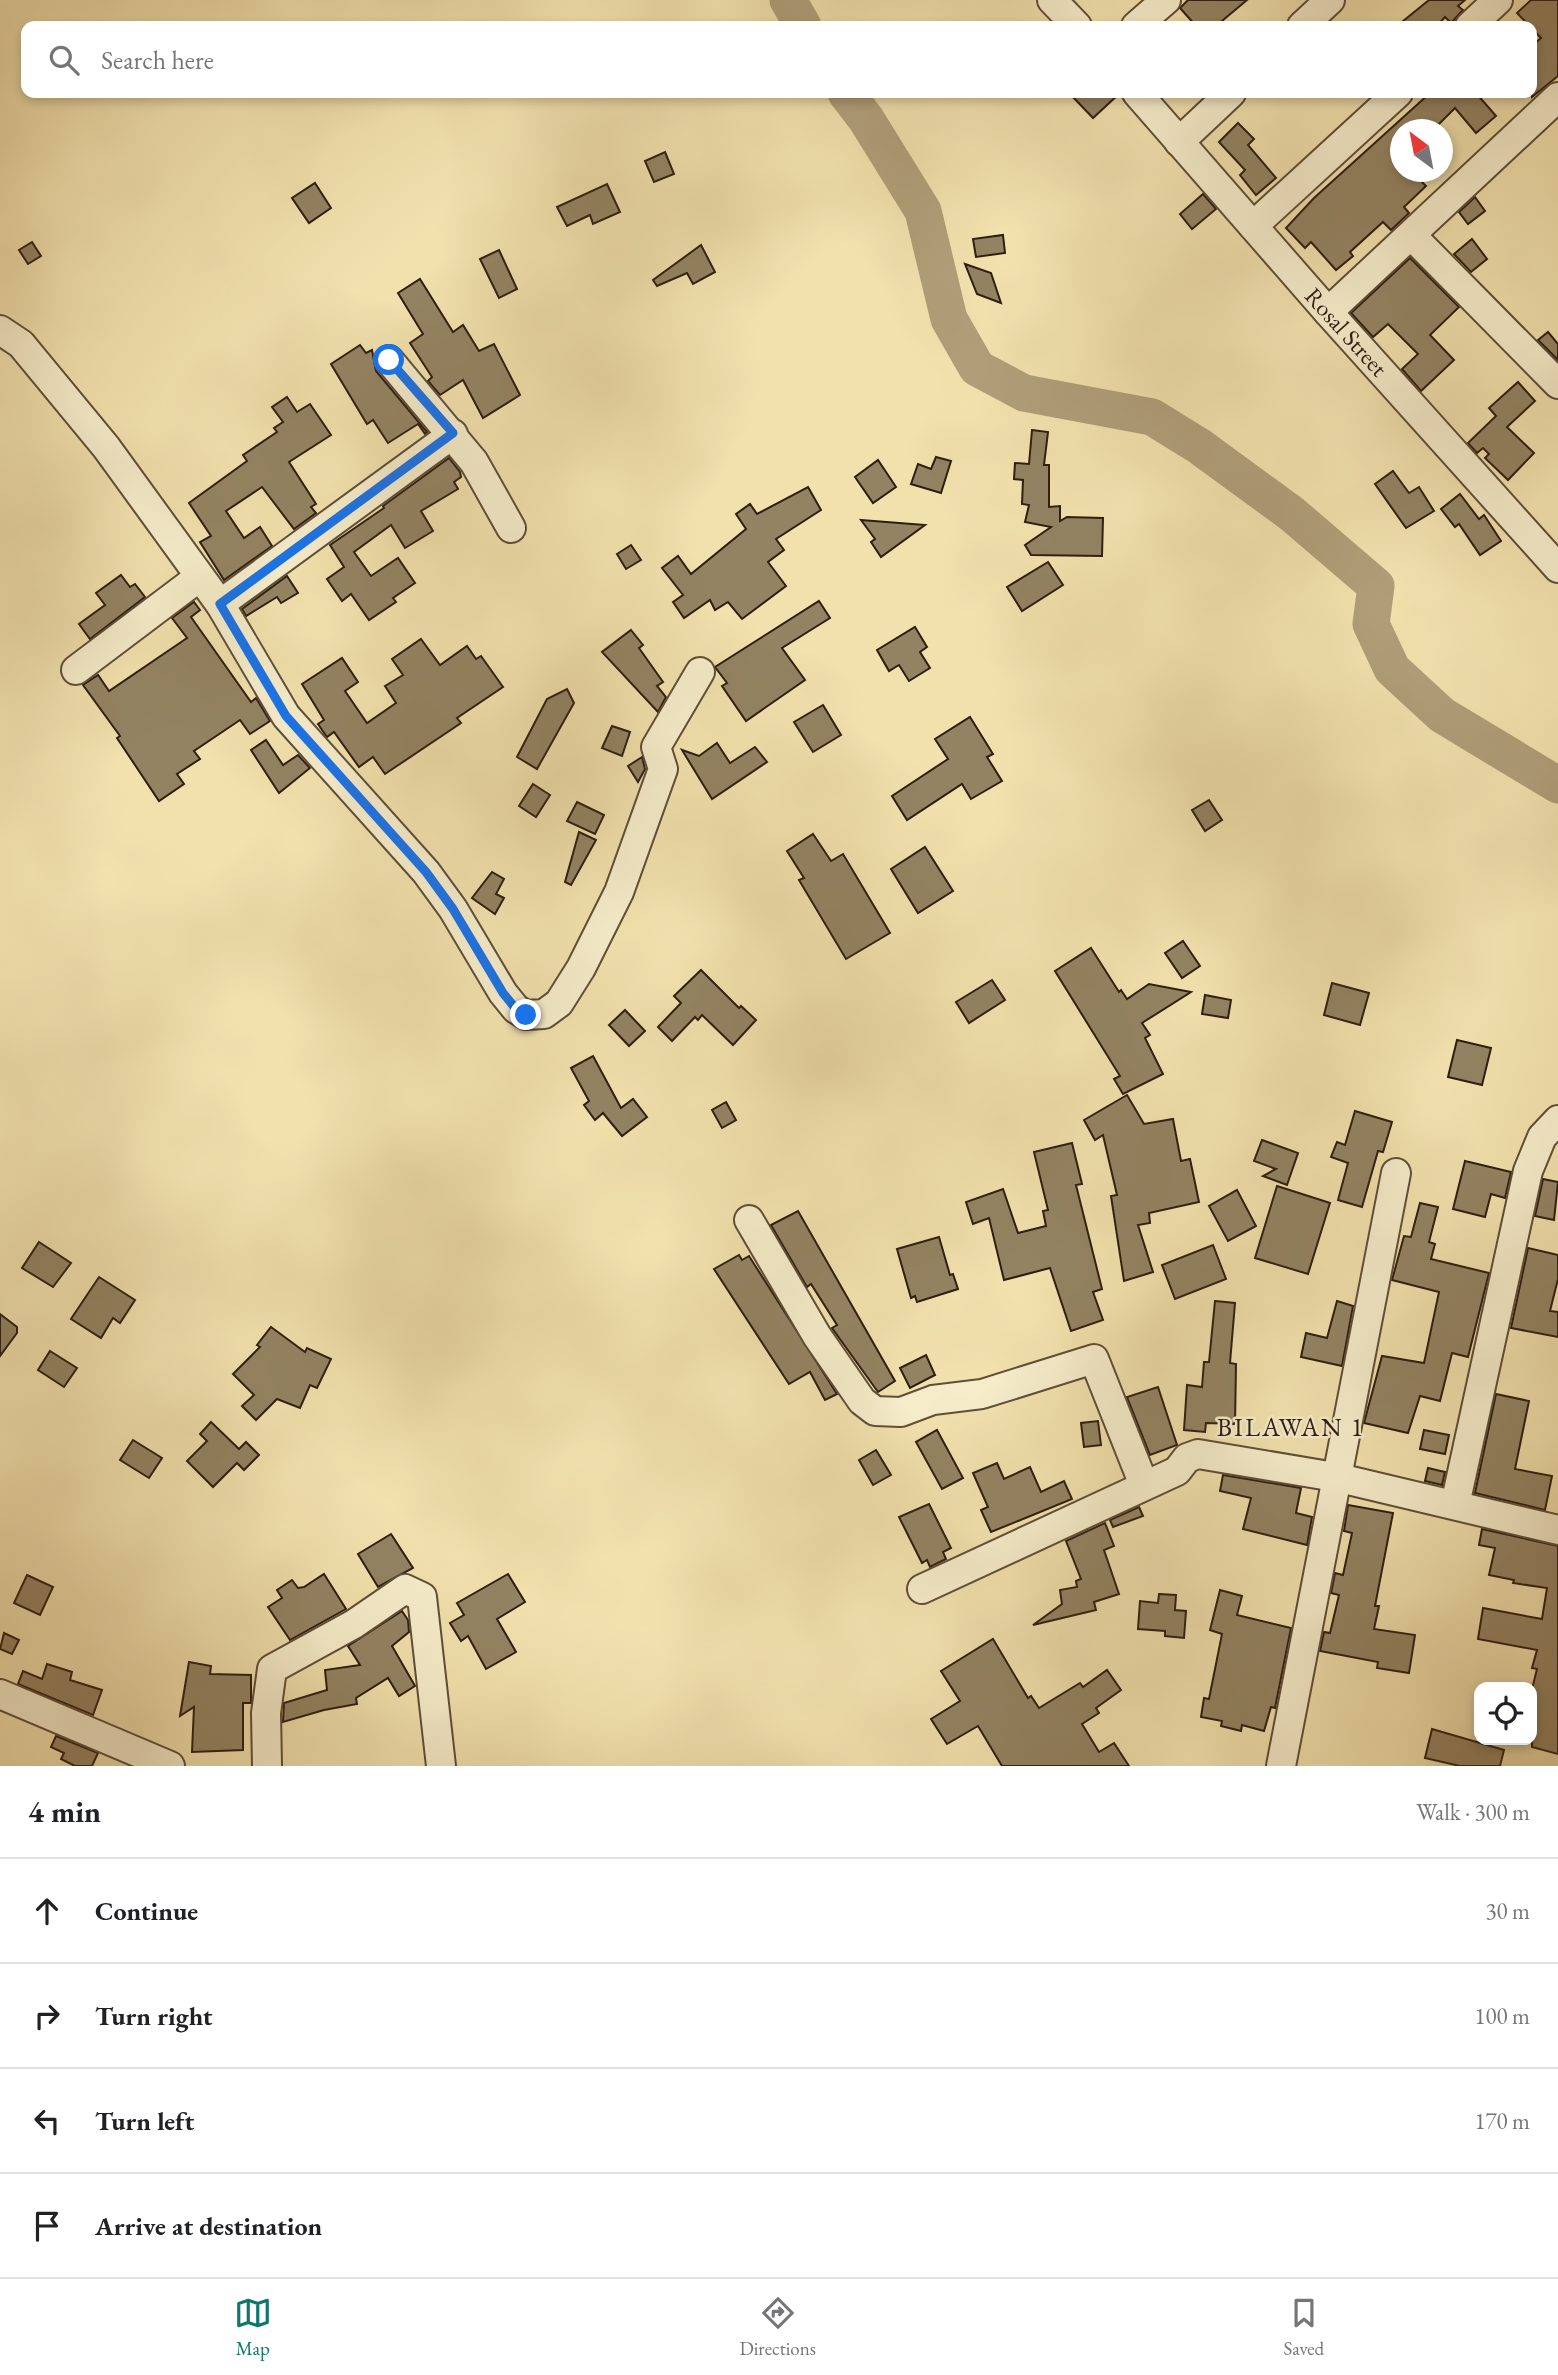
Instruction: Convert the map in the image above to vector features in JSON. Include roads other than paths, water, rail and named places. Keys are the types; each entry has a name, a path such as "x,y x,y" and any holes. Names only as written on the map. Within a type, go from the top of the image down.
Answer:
{"street":[{"path":"1052,0 1072,21"},
{"path":"1142,21 1166,0"},
{"path":"1307,21 1330,0"},
{"path":"1475,21 1498,0"},
{"path":"1328,312 1558,97"},
{"name":"Rosal Street","path":"1141,98 1328,312 1558,568"},
{"path":"1179,142 1226,98"},
{"path":"1253,226 1393,98"},
{"path":"1411,235 1558,384"},
{"path":"0,330 21,344 106,447 198,578 220,604 286,716 426,872 453,909 503,993 516,1009 534,1017 559,1003 581,968 619,892 663,769 656,747 700,672"},
{"path":"389,360 453,433 512,528"},
{"path":"220,604 453,433"},
{"path":"76,670 198,578"},
{"path":"1455,1505 1528,1171 1542,1137 1558,1120"},
{"path":"1281,1766 1396,1173"},
{"path":"749,1220 817,1336 862,1401 875,1411 901,1412 933,1400 982,1394 1094,1359 1144,1485"},
{"path":"922,1589 1177,1471 1187,1458 1198,1454 1335,1477 1558,1530"},
{"path":"267,1766 266,1713 272,1669 354,1624 405,1589 422,1597 441,1766"},
{"path":"0,1693 152,1763"}],"waterway":[{"path":"788,0 800,21"},
{"path":"850,98 866,119 923,211 949,319 977,368 1024,393 1152,417 1199,446 1292,514 1376,586 1371,624 1392,669 1442,715 1558,785"}],"district":[{"name":"BILAWAN 1","path":"1291,1427"}]}
